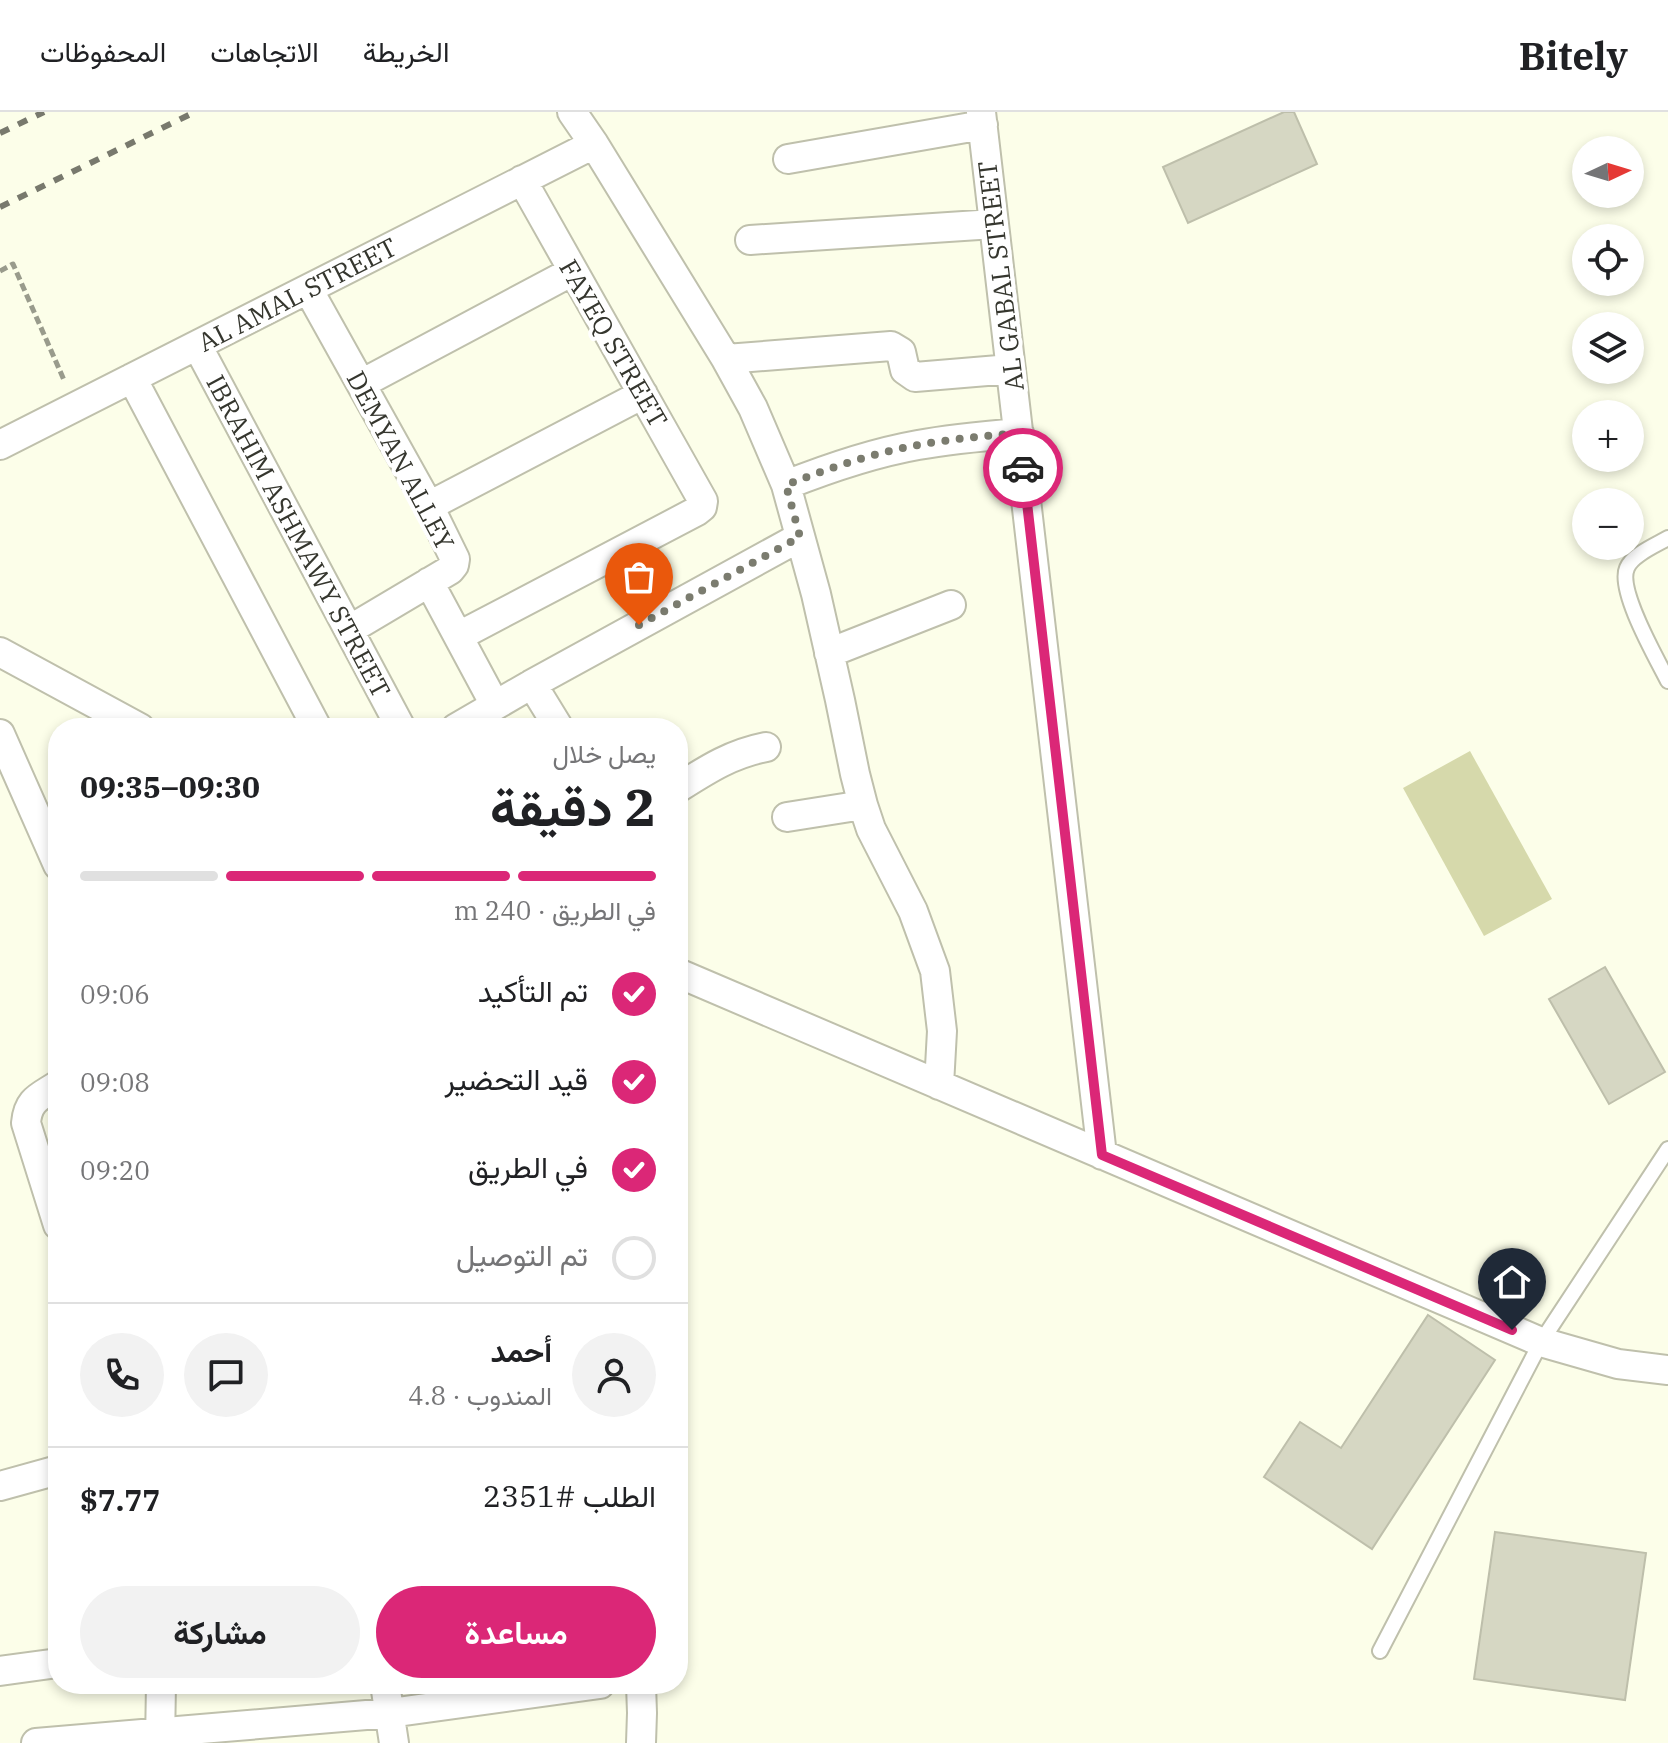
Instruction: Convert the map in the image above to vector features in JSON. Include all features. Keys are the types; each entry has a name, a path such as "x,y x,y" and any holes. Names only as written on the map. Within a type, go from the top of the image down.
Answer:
{"street":[{"path":"572,112 726,359 753,408 786,485 829,653 863,805 871,829 913,911 935,971 942,1031 939,1085"},
{"path":"788,159 982,119"},
{"name":"AL GABAL STREET","path":"982,119 1102,1155"},
{"name":"AL AMAL STREET","path":"0,445 594,144"},
{"name":"FAYEQ STREET","path":"459,636 697,511 703,501 522,180"},
{"path":"750,240 994,224"},
{"path":"361,384 573,271"},
{"name":"DEMYAN ALLEY","path":"308,289 429,506 455,559 450,570 349,630"},
{"name":"IBRAHIM ASHMAWY STREET","path":"197,345 396,718"},
{"path":"726,359 886,346 898,349 903,356 905,370 915,377 1011,369"},
{"path":"132,378 312,718"},
{"path":"429,506 643,394"},
{"path":"786,485 828,468 903,448 1019,433"},
{"path":"473,718 800,537"},
{"path":"429,582 495,705"},
{"path":"829,653 951,605"},
{"path":"0,652 118,718"},
{"path":"532,684 553,718"},
{"path":"0,734 48,842"},
{"path":"688,782 729,757 766,747"},
{"path":"787,817 863,805"},
{"path":"688,977 1541,1342 1618,1364 1668,1370"},
{"path":"46,1150 26,1123 27,1109 48,1091"},
{"path":"0,1486 48,1473"},
{"path":"0,1671 48,1664"},
{"path":"160,1738 161,1694"},
{"path":"387,1694 394,1743"},
{"path":"39,1743 160,1738 390,1713 498,1694"},
{"path":"641,1694 641,1743"}],"lane":[{"path":"1668,538 1641,553 1627,567 1625,584 1638,620 1668,681"},
{"path":"1380,1651 1541,1342 1668,1149"}],"path":[{"path":"0,271 13,264 76,407"}],"green space":[{"path":"1470,751 1552,899 1484,936 1403,788"}],"building":[{"path":"1284,112 1294,112 1317,164 1188,223 1163,167"},
{"path":"1605,967 1665,1072 1609,1104 1549,999"},
{"path":"1428,1315 1495,1360 1372,1549 1264,1477 1300,1422 1341,1448"},
{"path":"1495,1532 1646,1553 1625,1700 1474,1679"}],"railway":[{"path":"0,133 44,112"},
{"path":"0,207 195,112"}],"way so far":[{"path":"639,625 800,537 786,485 828,468 895,450 964,438 1019,433 1023,468"}],"route":[{"path":"1023,468 1102,1155 1512,1330"}]}
